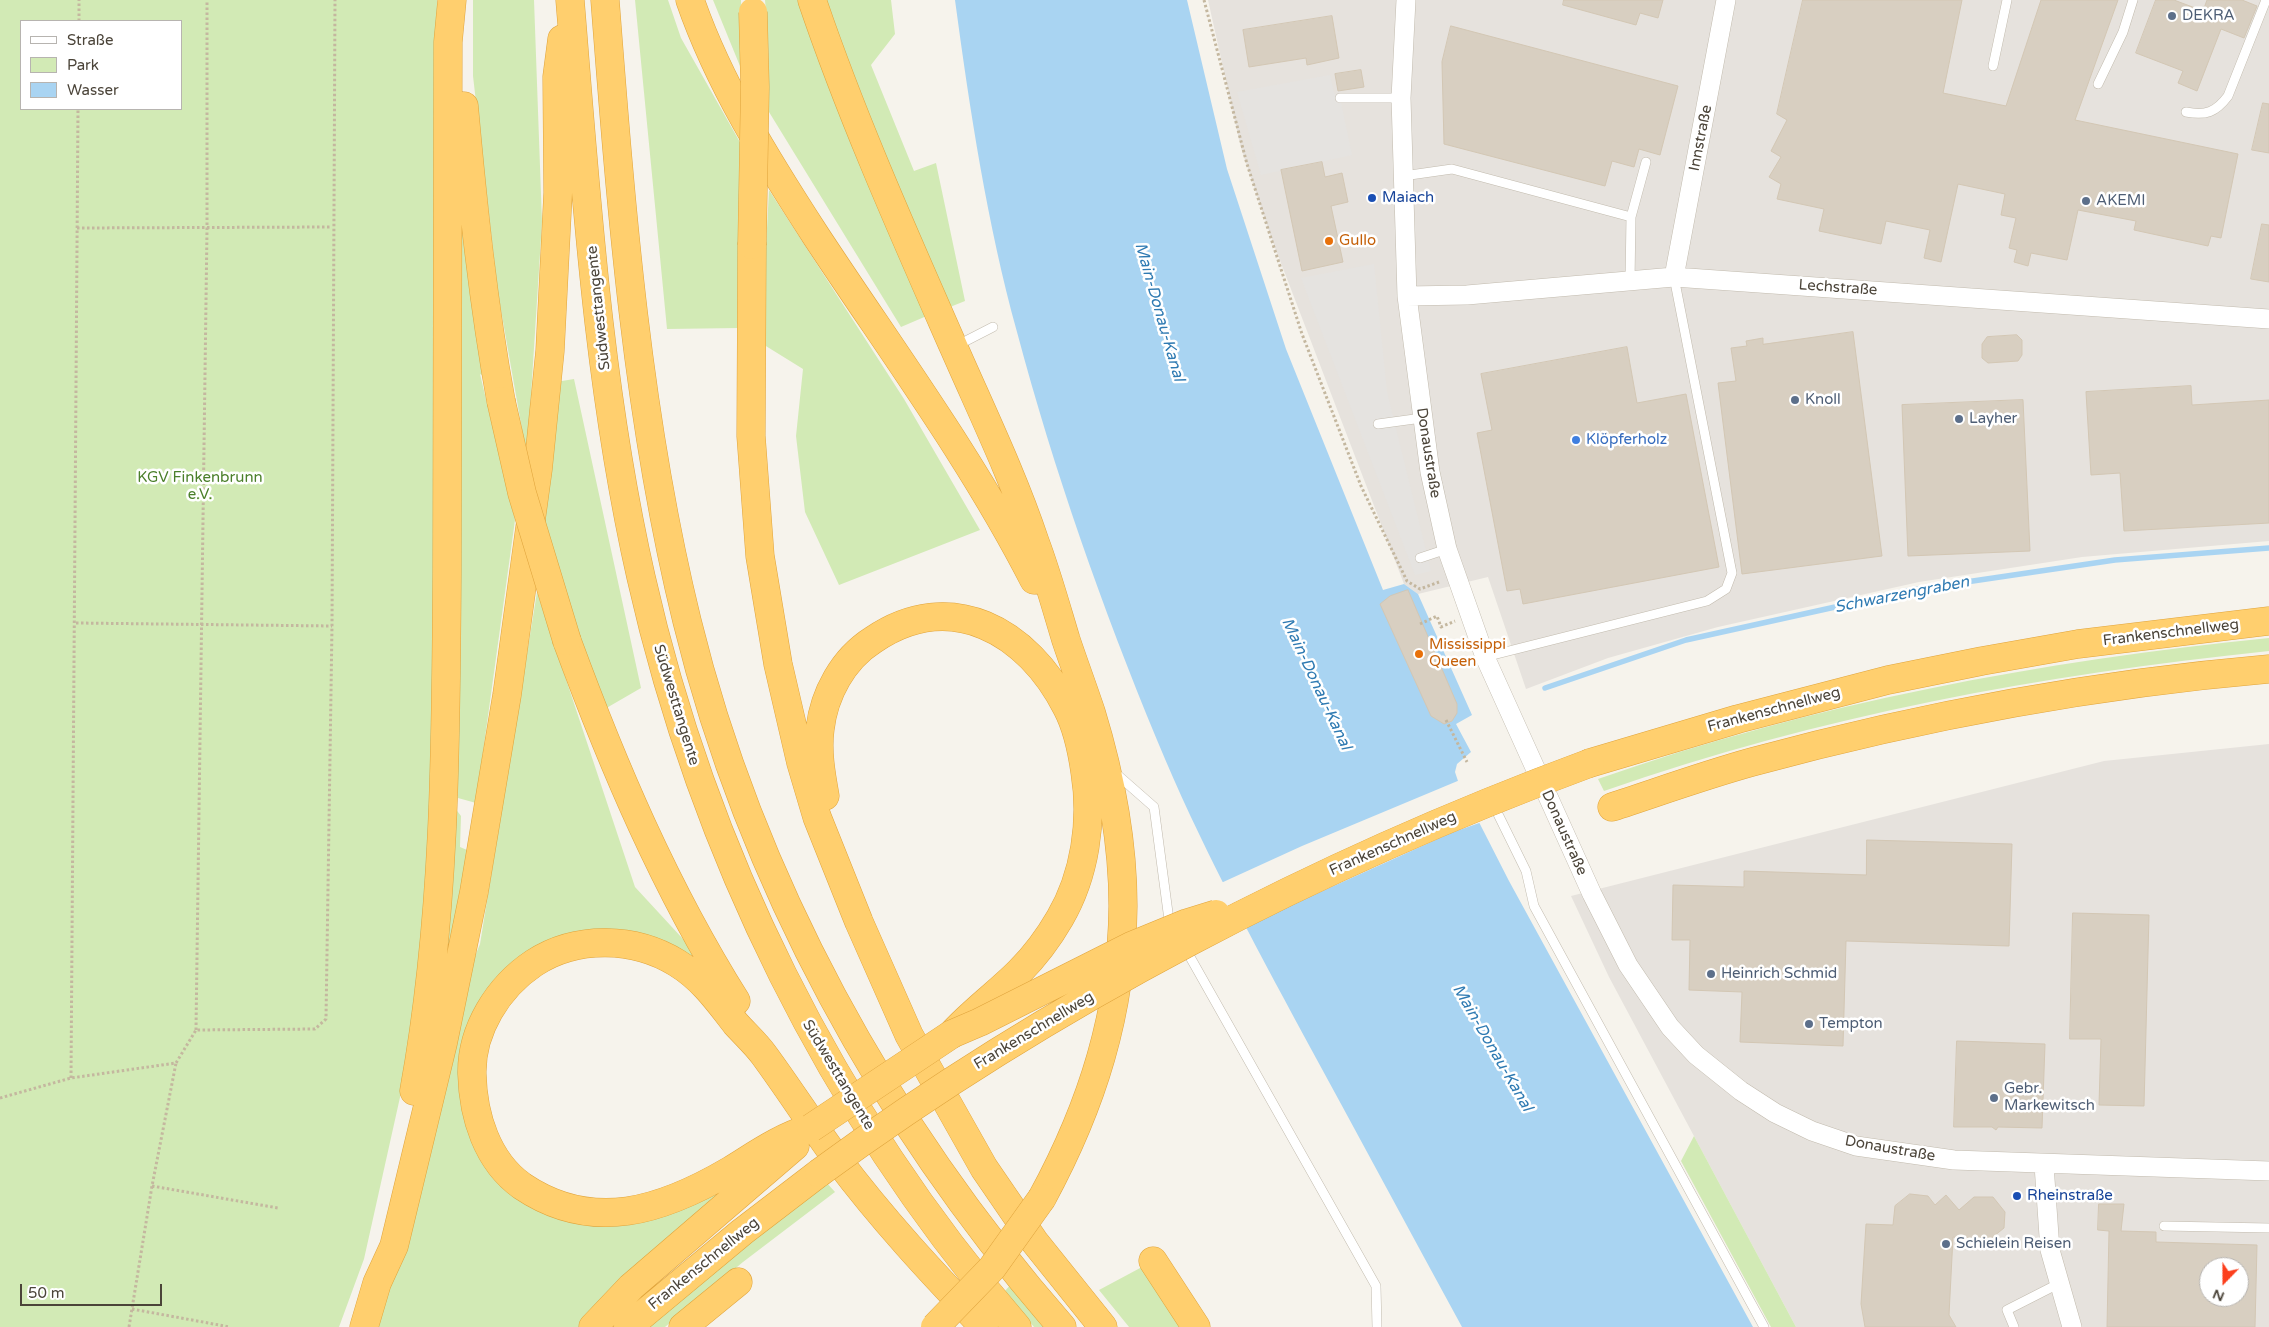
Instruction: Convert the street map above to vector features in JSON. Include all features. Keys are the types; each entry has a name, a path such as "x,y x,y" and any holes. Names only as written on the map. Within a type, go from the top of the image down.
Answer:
{"highway":[{"path":"454,0 474,214 487,316 501,401 522,493 567,641 611,758 640,824 692,927 745,1016 763,1054"},
{"path":"377,1283 382,1241 401,1161 424,1029 438,911 443,825 447,549 448,42 454,0"},
{"path":"364,1327 377,1283 394,1246 452,1001 474,892 518,621 538,469 550,350 558,193 556,77 569,0"},
{"name":"Südwesttangente","path":"569,0 592,252 620,470 652,625 698,777 768,946 834,1072 917,1198 966,1265 1017,1327"},
{"path":"605,0 642,378 662,508 687,621 725,747 780,886 806,944 860,1048 961,1200 1034,1295 1062,1327"},
{"path":"690,0 727,85 778,177 961,453 1020,552 1067,644"},
{"path":"812,0 837,72 1035,541 1091,713 1115,816 1122,872 1122,941 1119,975 1107,1037 1088,1100 1071,1142 1042,1198 992,1268 935,1327"},
{"path":"753,6 755,87 751,436 756,524 764,590 778,664 801,763 820,828 900,1018 984,1168 1034,1241 1103,1327"},
{"path":"838,869 823,784 820,730 822,716 835,681 854,654 885,631 906,622 926,617 946,616 978,622 1004,634 1033,658 1051,680 1068,709 1081,747 1087,785 1088,822 1082,860 1074,890 1060,917 1021,970 972,1013 952,1034"},
{"name":"Frankenschnellweg","path":"628,1327 711,1257 866,1138 1019,1038 1202,936 1287,893 1432,826 1515,791 1590,763 1738,719 1897,678 2078,644 2269,621"},
{"path":"1612,806 1751,762 1896,725 2089,690 2269,669"},
{"path":"984,1327 881,1216 802,1112 763,1054 708,988 676,963 634,946 614,943 587,943 570,947 538,960 507,986 493,1004 479,1034 474,1052 472,1071 476,1114 489,1146 499,1163 515,1181 537,1196 565,1207 601,1214 650,1206 684,1194 799,1136 952,1034 980,1022 1131,946 1187,923 1287,893"},
{"path":"592,1327 631,1287 799,1136"},
{"path":"1152,1261 1196,1327"},
{"path":"684,1327 738,1282"}],"street":[{"name":"Donaustraße","path":"1406,0 1401,98 1407,296 1430,472 1447,549 1485,657 1531,771 1633,973 1670,1027 1696,1055 1741,1092 1774,1113 1812,1131 1856,1146 1954,1160 2044,1165 2269,1171"},
{"name":"Innstraße","path":"1674,277 1726,0"},
{"name":"Lechstraße","path":"1407,296 1467,295 1674,277 2269,319"},
{"path":"2044,1165 2050,1250 2072,1327"}],"lane":[{"path":"1993,66 2007,0"},
{"path":"2098,84 2123,32 2133,0"},
{"path":"2186,112 2210,113 2220,107 2228,96 2266,0"},
{"path":"1340,98 1401,98"},
{"path":"1630,281 1631,218 1646,162"},
{"path":"1404,176 1452,168 1631,218"},
{"path":"1485,657 1707,601 1726,589 1732,573 1674,277"},
{"path":"954,348 993,327"},
{"path":"1378,424 1422,418"},
{"path":"1420,558 1447,549"},
{"path":"1104,763 1154,807 1169,920 1376,1286 1377,1327"},
{"path":"1486,790 1526,871 1534,906 1764,1327"},
{"path":"2164,1226 2269,1228"},
{"path":"2014,1327 2007,1310 2060,1283"}],"path":[{"path":"78,20 79,0"},
{"path":"129,1327 152,1186 176,1063 196,1030 207,229 207,0"},
{"path":"196,1030 315,1028 326,1019 332,626 332,227 335,0"},
{"path":"1204,0 1247,164 1295,315 1361,486 1407,581 1420,589 1455,576"},
{"path":"72,1078 78,110"},
{"path":"77,228 207,229 332,227"},
{"path":"1420,624 1436,616 1441,627"},
{"path":"76,623 332,626"},
{"path":"1446,720 1467,762"},
{"path":"0,1098 72,1078 176,1063"},
{"path":"152,1186 278,1208"},
{"path":"132,1309 230,1327"}],"shaded area":[{"path":"1208,0 2269,0 2269,541 2082,557 1919,582 1718,627 1608,658 1526,689 1488,577 1418,594 1404,584 1271,237 1241,148"},
{"path":"1330,75 1334,93 1340,98 1352,155 1261,175 1237,92"},
{"path":"1374,264 1387,392 1431,571 1415,575 1301,278"},
{"path":"2269,744 2269,1327 1796,1327 1609,977 1571,896 2104,761"}],"green space":[{"name":"KGV Finkenbrunn e.V.","path":"0,0 437,0 433,797 417,1021 364,1259 339,1327 0,1327"},
{"path":"473,0 534,0 542,222 527,458 498,293 473,76"},
{"path":"635,0 668,0 681,38 741,144 739,328 667,329"},
{"path":"713,0 741,0 742,71"},
{"path":"765,0 800,0 929,315 901,327 769,112 768,35"},
{"path":"822,0 891,0 895,34 871,65 914,171 936,163 965,301 950,307 847,71"},
{"path":"456,166 487,378 480,374 515,520 476,803 458,798 454,608"},
{"path":"769,190 904,399 980,530 839,585 805,512 796,436 803,369 761,343"},
{"path":"574,379 641,688 603,710 542,515 556,382"},
{"path":"537,592 635,887 707,965 658,943 517,965 465,1086 541,1208 714,1188 722,1195 583,1327 377,1327 463,986 480,944"},
{"path":"2269,638 2269,651 2099,672 2015,686 1849,720 1767,740 1685,764 1604,791 1598,779 1679,752 1762,728 1845,707 1929,689 2098,659"},
{"path":"452,804 461,816 460,847 467,850 472,830 478,827 436,1005"},
{"path":"1694,1136 1796,1327 1771,1327 1681,1161"},
{"path":"826,1182 835,1192 743,1262 665,1327 644,1327"},
{"path":"1142,1267 1182,1327 1129,1327 1099,1290"},
{"path":"1012,1283 1050,1327 1034,1327 1004,1292"}],"water":[{"name":"Main-Donau-Kanal","path":"955,0 1187,0 1227,169 1286,349 1383,590 1404,584 1418,594 1472,715 1456,724 1471,752 1457,764 1455,772 1458,781 1509,881 1753,1327 1462,1327 1227,890 1173,778 1117,640 1063,487 1031,384 1006,291 980,167"}],"pier":[{"path":"1460,780 1482,822 1451,833 1243,927 1221,883 1302,846"}],"building":[{"path":"1564,0 1663,0 1658,18 1640,13 1636,25 1563,5"},
{"path":"1803,0 1962,0 1943,93 2006,106 2041,0 2118,0 2075,120 2238,154 2221,238 2211,236 2208,246 2134,230 2136,221 2078,210 2067,260 2031,253 2028,266 2014,262 2017,250 2009,248 2016,218 2001,215 2005,194 1958,184 1941,262 1924,258 1930,230 1886,221 1881,244 1819,231 1824,209 1777,199 1781,184 1769,177 1781,157 1771,151 1787,120 1777,114"},
{"path":"2156,0 2174,0 2203,11 2207,0 2242,0 2257,6 2244,38 2221,29 2197,91 2178,83 2183,71 2136,53"},
{"path":"1332,16 1339,58 1307,65 1306,58 1249,67 1243,30"},
{"path":"1451,26 1678,86 1660,155 1639,149 1634,167 1612,161 1605,186 1444,144 1442,62"},
{"path":"1361,70 1364,87 1338,91 1335,74"},
{"path":"2263,103 2269,104 2269,153 2252,150"},
{"path":"1322,162 1325,177 1342,173 1348,202 1331,206 1343,262 1302,271 1281,170"},
{"path":"2262,224 2269,225 2269,282 2251,279"},
{"path":"1853,332 1882,556 1742,574 1718,383 1736,381 1731,348 1747,346 1746,341 1763,338 1763,344"},
{"path":"2017,335 2022,340 2022,355 2018,361 1988,363 1982,358 1982,344 1987,337"},
{"path":"1627,347 1637,403 1686,394 1719,567 1523,604 1520,589 1507,591 1477,433 1492,430 1481,374"},
{"path":"2191,386 2192,405 2269,400 2269,523 2124,531 2120,473 2091,475 2086,392"},
{"path":"2023,400 2030,551 1908,556 1902,405"},
{"name":"Mississippi Queen","path":"1408,590 1457,704 1457,713 1452,721 1444,724 1431,716 1380,604 1390,596"},
{"path":"1867,840 2012,844 2009,946 1846,941 1843,1046 1740,1042 1742,992 1689,990 1690,940 1672,940 1673,885 1744,887 1744,871 1866,875"},
{"path":"2073,913 2149,915 2144,1106 2099,1105 2101,1039 2070,1039"},
{"path":"1957,1041 2045,1044 2042,1128 1998,1127 1996,1130 1992,1127 1954,1127"},
{"path":"1910,1194 1928,1196 1935,1205 1946,1195 1959,1210 1974,1197 1993,1197 2005,1212 2004,1228 1989,1240 1953,1237 1949,1315 1956,1327 1865,1327 1861,1304 1866,1224 1893,1225 1895,1206"},
{"path":"2099,1204 2124,1204 2121,1231 2156,1232 2156,1242 2257,1245 2255,1327 2107,1327 2109,1231 2098,1230"}],"waterway":[{"name":"Schwarzengraben","path":"1545,688 1686,640 1912,590 2115,560 2269,548"}],"place":[{"name":"DEKRA","path":"2172,16"},
{"name":"Maiach","path":"1372,198"},
{"name":"AKEMI","path":"2086,201"},
{"name":"Gullo","path":"1329,241"},
{"name":"Knoll","path":"1795,400"},
{"name":"Layher","path":"1959,419"},
{"name":"Klöpferholz","path":"1576,440"},
{"name":"Mississippi Queen","path":"1419,654"},
{"name":"Heinrich Schmid","path":"1711,974"},
{"name":"Tempton","path":"1809,1024"},
{"name":"Gebr. Markewitsch","path":"1994,1098"},
{"name":"Rheinstraße","path":"2017,1196"},
{"name":"Schielein Reisen","path":"1946,1244"}]}
